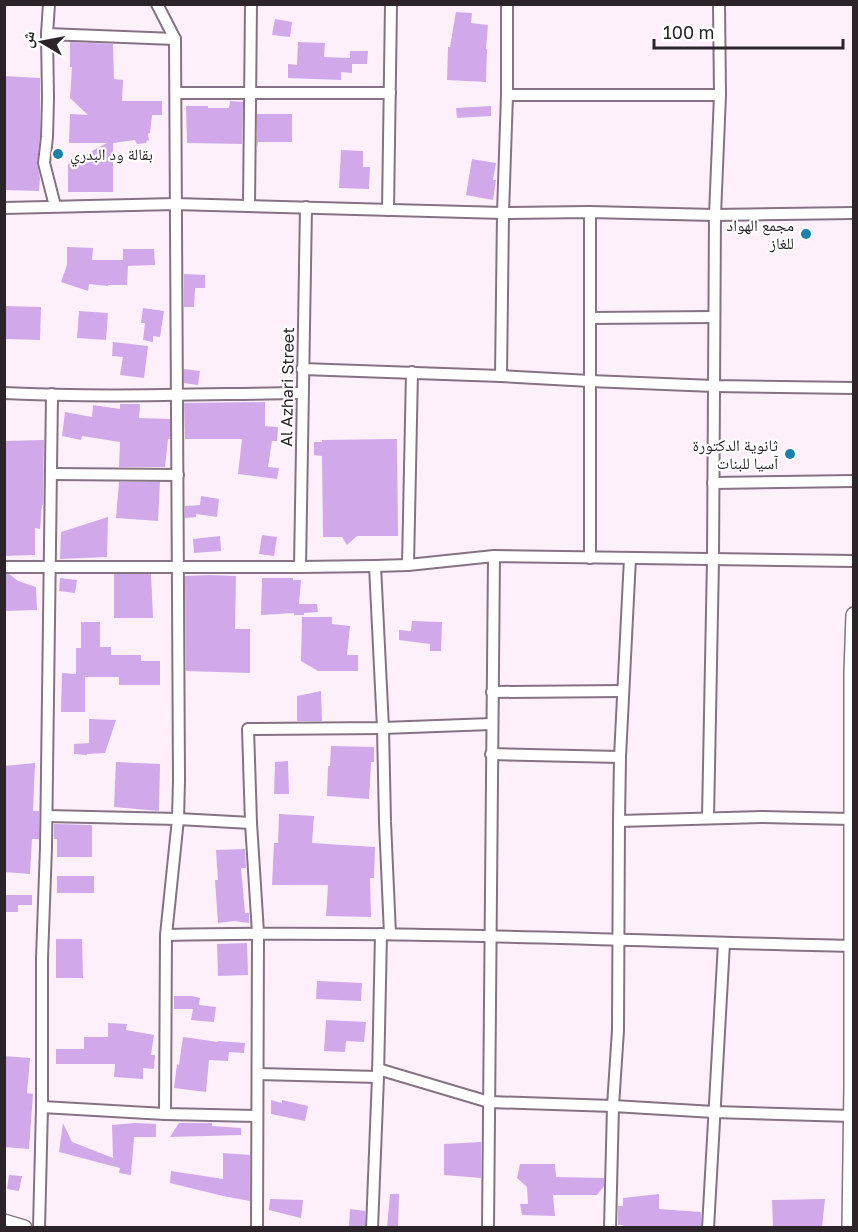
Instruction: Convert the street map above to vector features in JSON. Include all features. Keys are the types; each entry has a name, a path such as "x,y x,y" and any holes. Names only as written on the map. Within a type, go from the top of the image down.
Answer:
{"street":[{"path":"49,4 47,137 44,163 55,206"},
{"path":"157,4 175,39 176,93 179,780 178,819 166,935 165,1114"},
{"path":"249,206 251,4"},
{"path":"388,210 392,4"},
{"path":"501,376 507,4"},
{"path":"708,818 713,560 715,215 720,95 719,4"},
{"path":"47,34 175,39"},
{"path":"176,93 390,93"},
{"path":"507,95 720,95"},
{"path":"4,208 175,204 503,213 590,212 715,215 854,213"},
{"name":"Al Azhari Street","path":"300,567 306,207"},
{"path":"590,212 590,558"},
{"path":"590,318 714,317"},
{"path":"302,369 714,386 854,388"},
{"path":"408,565 412,372"},
{"path":"4,393 177,395 302,393"},
{"path":"39,1227 52,394"},
{"path":"51,474 178,475"},
{"path":"713,483 854,481"},
{"path":"488,1227 494,556"},
{"path":"4,567 375,566 494,556 854,561"},
{"path":"610,1227 618,1030 620,757 630,558"},
{"path":"372,1227 386,934 383,728 375,566"},
{"path":"850,1227 853,1084 851,819 854,615"},
{"path":"492,692 623,691"},
{"path":"257,1227 258,933 251,823 249,729 492,724"},
{"path":"491,754 620,757"},
{"path":"47,816 251,823"},
{"path":"619,821 762,817 851,819"},
{"path":"166,935 386,934 852,946"},
{"path":"708,1227 723,943"},
{"path":"258,1074 378,1073 489,1102 852,1116"},
{"path":"42,1107 165,1114 257,1116"},
{"path":"4,1222 24,1227"}],"building":[{"path":"456,12 472,13 471,23 488,25 486,82 447,80 448,47 450,47"},
{"path":"275,19 292,22 290,37 272,35"},
{"path":"70,42 113,44 114,79 123,80 122,101 162,101 162,115 152,115 149,141 137,144 135,140 113,143 113,192 68,192 68,164 107,143 69,143 70,114 88,115 70,98 72,67 70,67"},
{"path":"298,42 325,43 324,57 350,58 350,51 368,51 367,64 352,64 352,73 341,72 341,80 288,78 288,64 297,65"},
{"path":"4,76 40,78 40,136 37,163 40,178 39,191 4,190"},
{"path":"230,101 243,102 242,144 187,143 186,106 229,108"},
{"path":"491,106 491,116 457,118 456,108"},
{"path":"257,114 292,114 292,142 258,142 257,148"},
{"path":"341,150 363,151 363,167 370,167 369,189 339,188"},
{"path":"472,159 496,163 493,200 466,195"},
{"path":"67,247 93,248 92,260 123,260 123,249 154,249 155,265 128,266 127,285 89,284 88,291 61,282 67,265"},
{"path":"184,274 205,275 205,288 195,288 194,307 184,307"},
{"path":"4,306 41,307 40,340 4,339"},
{"path":"143,308 164,311 160,337 153,336 153,342 143,340 145,323 141,323"},
{"path":"79,311 108,313 106,340 77,338"},
{"path":"113,342 148,346 144,378 120,375 123,357 112,356"},
{"path":"184,369 200,371 198,385 184,383"},
{"path":"265,402 265,426 278,427 277,441 272,441 268,467 279,468 277,479 238,474 242,439 185,439 184,403"},
{"path":"120,404 140,404 139,418 170,419 170,439 168,439 165,467 119,467 120,442 82,436 81,440 62,436 65,412 92,417 93,405 120,409"},
{"path":"397,439 398,536 357,536 347,545 342,537 323,537 322,456 314,455 314,442"},
{"path":"44,440 43,505 40,529 35,528 35,555 4,556 4,441"},
{"path":"119,482 160,482 158,521 116,518"},
{"path":"201,496 219,499 217,517 196,514 196,517 185,518 185,506 200,505"},
{"path":"108,517 107,557 60,559 61,532"},
{"path":"262,535 277,537 274,556 259,554"},
{"path":"220,536 221,551 194,553 193,539"},
{"path":"4,574 9,574 18,581 36,587 37,610 4,611"},
{"path":"114,574 151,574 153,618 114,618"},
{"path":"185,576 236,576 235,629 250,629 250,673 186,671"},
{"path":"60,578 77,580 75,593 59,591"},
{"path":"262,578 301,580 299,604 317,604 318,612 304,613 304,615 294,615 294,613 261,615"},
{"path":"302,617 332,617 332,624 350,626 347,655 358,655 358,671 318,671 301,661"},
{"path":"412,621 442,622 441,651 430,651 430,644 399,640 399,630 411,631"},
{"path":"81,622 100,622 100,647 111,647 111,655 141,655 141,661 160,661 160,685 119,685 119,677 85,677 85,712 61,712 62,673 76,674 76,648 81,648"},
{"path":"321,691 322,721 297,721 297,696"},
{"path":"89,719 116,720 105,753 74,754 74,744 89,743"},
{"path":"331,746 374,747 369,799 327,796"},
{"path":"288,761 289,794 274,794 275,762"},
{"path":"116,762 160,764 159,811 114,807"},
{"path":"35,763 33,811 39,811 39,839 32,839 30,874 4,872 4,766"},
{"path":"279,814 314,816 312,843 375,847 374,878 370,878 371,917 326,916 328,885 272,885 274,843 278,843"},
{"path":"54,824 92,825 92,857 57,857"},
{"path":"245,849 246,868 241,868 245,913 249,913 249,923 234,921 218,923 215,880 218,880 216,850"},
{"path":"57,876 94,876 94,893 57,893"},
{"path":"4,895 32,895 32,905 18,905 18,912 4,912"},
{"path":"56,939 82,939 83,978 56,978"},
{"path":"247,943 248,975 218,976 217,944"},
{"path":"317,981 362,983 361,1001 316,999"},
{"path":"174,996 200,998 199,1005 216,1007 214,1022 191,1020 193,1009 174,1009"},
{"path":"326,1020 366,1022 364,1042 346,1041 345,1052 324,1051"},
{"path":"108,1023 127,1024 126,1030 154,1035 151,1055 155,1055 154,1069 143,1068 143,1079 114,1077 115,1064 56,1064 56,1049 84,1049 84,1037 108,1037"},
{"path":"183,1037 245,1043 244,1053 229,1052 228,1061 209,1060 206,1092 174,1088"},
{"path":"4,1056 30,1058 27,1093 33,1094 29,1149 4,1147"},
{"path":"271,1100 308,1106 305,1121 271,1114"},
{"path":"63,1123 72,1142 113,1158 112,1125 156,1124 156,1137 134,1137 131,1175 119,1173 120,1168 59,1152"},
{"path":"179,1123 212,1123 212,1126 241,1128 241,1135 170,1137"},
{"path":"481,1142 481,1178 444,1175 444,1144"},
{"path":"223,1153 250,1155 250,1201 170,1183 171,1171 223,1179"},
{"path":"520,1164 555,1164 556,1177 604,1178 604,1186 597,1195 553,1195 555,1216 522,1215 520,1204 528,1204 527,1187 517,1178"},
{"path":"9,1175 22,1176 19,1191 7,1189"},
{"path":"390,1194 399,1194 398,1227 387,1227"},
{"path":"659,1194 659,1209 701,1212 701,1227 623,1227 623,1225 618,1225 618,1206 623,1206 623,1198"},
{"path":"270,1199 303,1200 301,1218 269,1210"},
{"path":"825,1199 822,1227 773,1227 772,1200"},
{"path":"350,1209 365,1211 365,1227 349,1227"}],"place":[{"name":"بقالة ود البدري","path":"58,154"},
{"name":"مجمع الهواد للغاز","path":"806,234"},
{"name":"ثانوية الدكتورة آسيا للبنات","path":"790,454"}]}
